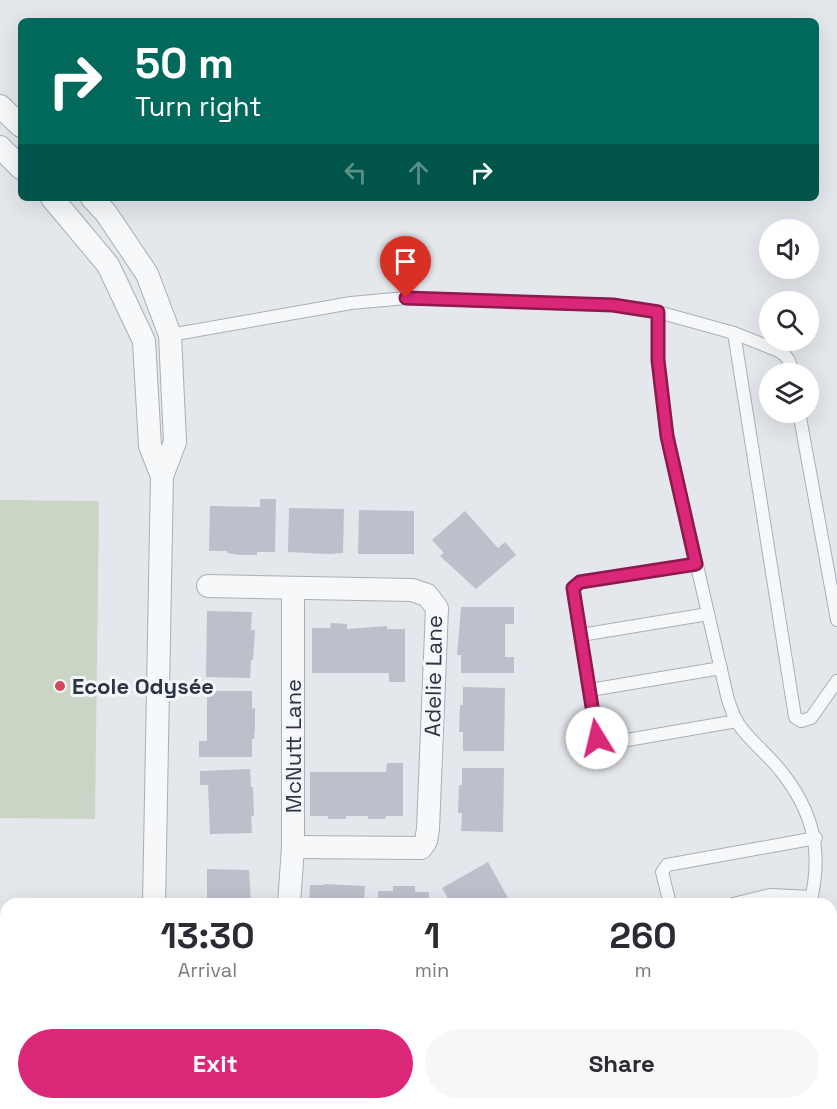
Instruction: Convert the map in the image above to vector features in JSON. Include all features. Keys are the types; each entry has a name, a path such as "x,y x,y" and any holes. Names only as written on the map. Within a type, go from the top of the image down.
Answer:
{"street":[{"path":"0,106 18,123"},
{"path":"0,147 18,165"},
{"path":"55,201 108,265 144,341 150,446 162,476"},
{"path":"95,201 106,213 147,274 170,335 175,442 162,476 154,898"},
{"path":"144,341 170,335"},
{"name":"Adelie Lane","path":"208,586 412,590 427,595 437,608 426,841 421,848 292,847"},
{"name":"McNutt Lane","path":"289,898 292,847 293,588"}],"lane":[{"path":"170,335 351,303 406,298 613,305 658,312 734,333 785,354 790,363"},
{"path":"658,312 658,360 667,436 728,700 737,721 753,742 780,770 804,804 816,838 811,898"},
{"path":"734,333 795,717 801,722 811,718 837,681"},
{"path":"802,423 837,620"},
{"path":"696,564 580,582 573,588 597,738 604,744 737,721"},
{"path":"581,635 708,615"},
{"path":"590,690 721,668"},
{"path":"668,898 662,872 667,865 816,838"},
{"path":"758,898 770,895 790,898"}],"green space":[{"path":"0,500 99,501 95,819 0,818"}],"building":[{"path":"260,499 276,499 275,552 240,555 227,553 227,551 209,551 210,506 260,507"},
{"path":"289,508 344,509 343,553 288,552"},
{"path":"359,510 414,511 414,554 358,554"},
{"path":"465,511 498,548 505,542 516,555 476,589 440,556 444,553 432,540"},
{"path":"461,607 514,607 514,624 505,624 505,657 514,657 514,673 461,673 461,655 457,655"},
{"path":"207,611 252,612 251,630 255,630 250,678 206,677"},
{"path":"331,623 347,624 347,629 387,626 387,629 405,629 405,682 389,682 389,673 312,673 312,628 330,628"},
{"path":"463,687 505,688 504,751 463,751 463,732 459,732"},
{"path":"207,691 252,691 255,726 252,757 199,757 199,741 207,741"},
{"path":"387,763 403,763 403,816 368,819 368,816 346,816 346,819 328,819 328,816 310,816 310,772 386,772"},
{"path":"462,768 504,768 503,832 461,831 462,813 458,813"},
{"path":"250,769 254,816 251,816 252,833 210,834 208,785 200,785 200,771"},
{"path":"488,862 508,898 448,898 442,888"},
{"path":"207,869 249,870 251,898 207,898"},
{"path":"310,885 365,886 364,898 309,898"},
{"path":"393,886 415,886 415,892 429,892 429,898 378,898 378,891 393,891"}],"place":[{"name":"Ecole Odysée","path":"60,686"}],"route":[{"path":"406,298 613,305 658,312 658,360 667,436 696,564 580,582 573,588 597,738"}]}
